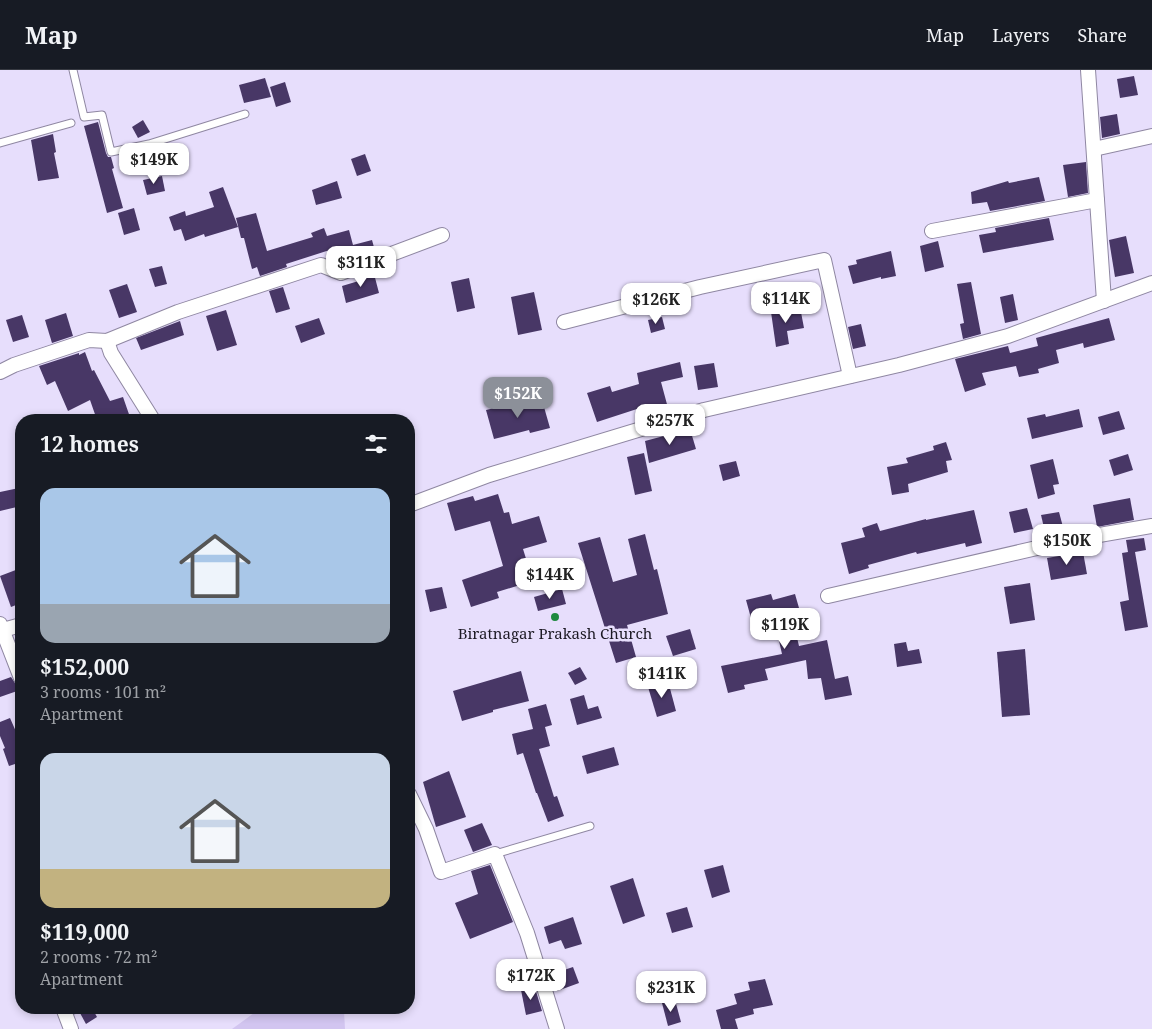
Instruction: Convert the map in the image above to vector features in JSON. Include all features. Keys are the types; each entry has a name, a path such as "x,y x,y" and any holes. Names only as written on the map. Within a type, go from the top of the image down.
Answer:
{"street":[{"path":"1088,70 1104,301"},
{"path":"1094,149 1152,136"},
{"path":"932,231 1097,200"},
{"path":"0,372 14,365 89,340 107,341 178,312 321,265 341,273 442,235"},
{"path":"564,322 700,287 824,260 850,376"},
{"path":"415,503 489,475 704,410 899,366 1008,336 1152,283"},
{"path":"107,341 111,353 149,414"},
{"path":"828,596 1076,538 1152,526"},
{"path":"15,626 1,628 15,663"},
{"path":"415,806 426,829 440,872 494,854 526,933 557,1029"},
{"path":"65,1014 71,1029"}],"lane":[{"path":"73,70 84,116 102,115 111,152 149,144 245,114"},
{"path":"0,143 71,123"},
{"path":"494,854 590,826"}],"shaded area":[{"path":"253,1014 344,1014 345,1029 232,1029"}],"building":[{"path":"1134,76 1138,95 1120,98 1117,79"},
{"path":"265,78 271,97 244,103 239,85"},
{"path":"285,82 291,102 276,107 270,87"},
{"path":"1117,114 1120,134 1102,138 1100,117"},
{"path":"143,120 150,132 138,138 132,127"},
{"path":"98,122 106,153 108,157 111,157 114,168 112,169 123,208 107,213 84,126"},
{"path":"53,134 56,152 54,153 59,178 38,181 31,140"},
{"path":"365,154 371,171 357,176 351,159"},
{"path":"1086,162 1088,193 1068,197 1063,165"},
{"path":"162,176 165,191 147,195 143,180"},
{"path":"1039,177 1045,201 990,211 987,202 972,204 971,192 1008,181 1009,183"},
{"path":"337,181 342,198 316,205 312,190"},
{"path":"223,187 238,227 205,237 204,234 185,241 181,229 174,231 169,217 185,211 186,216 214,207 209,192"},
{"path":"134,208 140,230 124,235 118,213"},
{"path":"256,213 267,251 313,237 311,233 324,228 327,236 349,230 353,245 372,240 375,251 356,258 355,255 339,260 336,248 286,264 287,267 260,276 257,267 252,269 244,238 241,238 236,218"},
{"path":"1049,218 1054,240 983,253 979,235 996,232 995,228"},
{"path":"1126,236 1134,273 1115,277 1109,240"},
{"path":"938,241 944,267 925,272 920,246"},
{"path":"891,251 896,276 881,279 881,277 853,284 848,266 857,264 856,260"},
{"path":"162,266 167,284 155,287 149,269"},
{"path":"373,270 379,293 346,303 342,286 362,280 361,275"},
{"path":"469,278 475,308 457,312 451,282"},
{"path":"971,282 981,334 963,339 960,324 964,323 957,284"},
{"path":"127,284 137,312 119,318 109,290"},
{"path":"283,287 290,309 276,313 269,291"},
{"path":"534,292 542,330 518,335 511,297"},
{"path":"1013,294 1018,320 1005,323 1000,297"},
{"path":"800,307 804,328 787,331 789,344 776,347 771,312"},
{"path":"226,310 237,345 217,351 206,316"},
{"path":"66,313 73,336 52,343 45,320"},
{"path":"22,315 29,337 13,342 6,320"},
{"path":"662,317 665,329 651,333 648,320"},
{"path":"319,318 325,334 301,343 295,326"},
{"path":"1109,318 1115,340 1084,348 1083,343 1056,350 1059,363 1038,369 1039,373 1019,377 1016,366 982,373 986,385 965,392 955,359 1008,346 1010,353 1038,346 1036,338"},
{"path":"180,321 184,335 141,350 136,338"},
{"path":"861,324 866,346 853,349 848,327"},
{"path":"85,352 92,371 94,370 110,401 123,397 129,414 95,414 90,400 68,411 55,381 47,385 39,366 79,353 79,355"},
{"path":"680,362 683,377 661,382 668,408 642,415 640,408 597,422 587,393 610,386 612,392 639,384 637,373"},
{"path":"714,363 718,387 698,390 694,366"},
{"path":"542,400 550,428 530,433 529,430 494,439 486,410 507,405 508,409"},
{"path":"1079,409 1083,427 1032,439 1027,418 1045,414 1046,417"},
{"path":"1119,411 1125,429 1103,435 1098,417"},
{"path":"690,429 696,449 649,463 645,441"},
{"path":"946,442 952,460 946,461 948,472 908,484 909,492 892,495 887,467 908,463 906,458 934,450 933,446"},
{"path":"644,453 652,491 635,495 627,457"},
{"path":"1128,454 1133,470 1114,476 1109,460"},
{"path":"1053,459 1059,484 1053,485 1055,494 1038,499 1030,465"},
{"path":"736,461 740,476 723,481 719,465"},
{"path":"15,489 15,507 0,511 0,492"},
{"path":"498,494 504,513 509,512 512,524 539,516 547,542 523,549 533,581 497,592 499,598 471,607 462,580 503,566 490,521 455,531 447,503 473,496 475,501"},
{"path":"1130,498 1134,520 1097,527 1093,505"},
{"path":"1027,508 1033,529 1014,533 1009,512"},
{"path":"974,510 982,543 966,547 965,543 917,554 916,552 868,565 869,568 849,574 841,543 865,537 862,528 877,523 880,531 926,519"},
{"path":"1059,512 1063,527 1045,532 1041,515"},
{"path":"645,534 654,570 657,569 668,614 627,625 636,657 616,663 578,543 600,537 613,582 637,575 628,539"},
{"path":"1144,538 1146,550 1135,552 1148,627 1125,631 1120,602 1129,600 1122,553 1128,552 1126,540"},
{"path":"1083,552 1087,574 1051,580 1047,558"},
{"path":"15,570 15,605 11,607 0,576"},
{"path":"1030,583 1035,620 1010,624 1004,587"},
{"path":"442,587 447,608 430,612 425,590"},
{"path":"562,589 566,604 538,611 534,597"},
{"path":"771,594 773,600 795,594 801,615 792,617 799,646 827,640 835,679 848,676 852,695 825,700 821,678 808,679 806,660 765,669 768,680 744,685 745,689 728,693 721,666 782,654 775,623 754,629 746,600"},
{"path":"690,629 696,649 673,656 666,636"},
{"path":"906,642 908,651 919,649 922,663 897,667 894,644"},
{"path":"1025,649 1030,715 1002,717 997,652"},
{"path":"580,667 587,679 575,685 568,673"},
{"path":"521,671 529,701 493,710 493,712 462,721 453,691"},
{"path":"11,677 15,683 15,692 0,697 0,681"},
{"path":"668,681 676,711 657,717 648,687"},
{"path":"584,695 588,709 598,706 602,718 577,725 570,699"},
{"path":"546,704 552,725 545,727 550,746 539,749 554,797 557,796 564,816 548,822 523,753 517,755 512,734 533,729 528,709"},
{"path":"10,718 15,729 15,764 9,766 0,736 0,722"},
{"path":"614,747 619,765 587,774 582,756"},
{"path":"449,771 466,817 436,827 423,782"},
{"path":"482,823 492,845 473,852 464,830"},
{"path":"490,865 513,922 470,939 455,903 478,894 471,871"},
{"path":"723,865 730,892 712,898 704,870"},
{"path":"633,878 645,916 623,924 610,886"},
{"path":"687,907 693,927 672,933 666,913"},
{"path":"573,917 582,944 565,949 561,940 549,944 544,927"},
{"path":"573,967 579,983 557,991 552,974"},
{"path":"765,979 773,1005 753,1009 754,1014 735,1019 738,1029 721,1029 716,1010 737,1004 734,994 750,990 748,982"},
{"path":"535,988 542,1011 526,1015 521,990"},
{"path":"675,1000 681,1022 668,1026 662,1003"},
{"path":"81,1014 95,1014 97,1017 86,1024"}],"place":[{"name":"Biratnagar Prakash Church","path":"555,617"}]}
